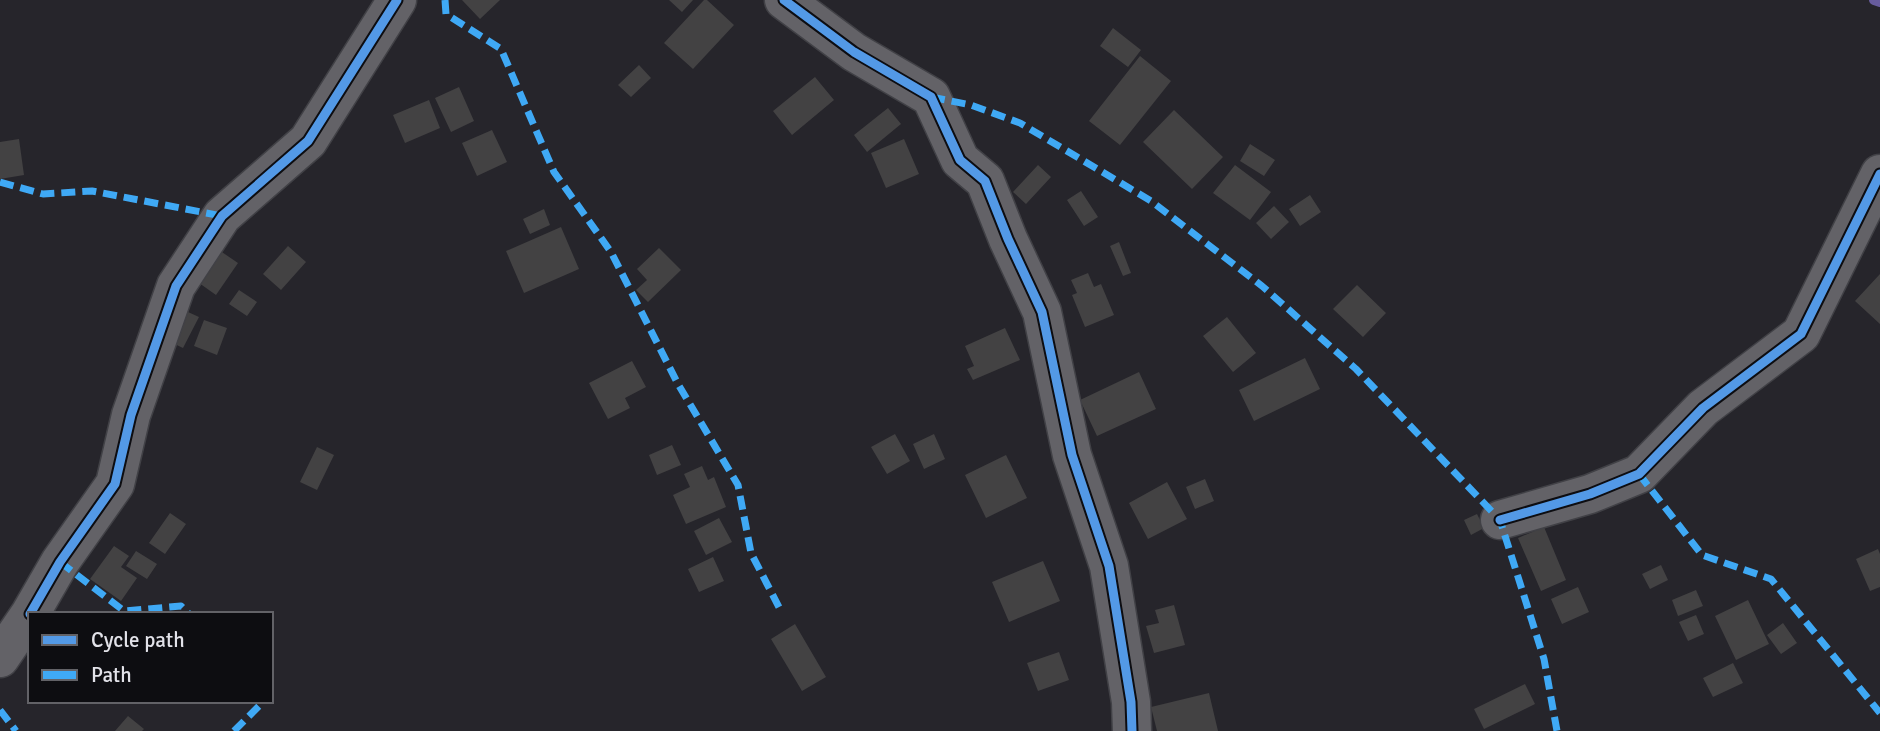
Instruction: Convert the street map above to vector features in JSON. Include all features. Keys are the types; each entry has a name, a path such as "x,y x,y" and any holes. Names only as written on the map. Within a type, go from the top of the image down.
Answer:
{"street":[{"path":"31,612 60,562 115,484 131,415 176,286 222,216 307,141 397,0"},
{"path":"784,0 854,52 931,97 960,160 985,181 1007,239 1042,312 1072,454 1109,566 1132,731"},
{"path":"1500,520 1590,494 1639,474 1703,408 1801,334 1880,174"},
{"path":"0,659 28,617"}],"building":[{"path":"462,0 500,0 480,19"},
{"path":"669,0 693,0 682,12"},
{"path":"704,0 734,25 693,69 664,43"},
{"path":"1113,28 1141,50 1128,67 1100,46"},
{"path":"1140,56 1171,81 1120,145 1089,121"},
{"path":"639,65 651,78 631,97 618,85"},
{"path":"815,77 834,100 792,135 773,111"},
{"path":"459,87 474,121 451,132 435,98"},
{"path":"429,100 440,128 405,143 393,115"},
{"path":"888,108 901,124 867,152 854,135"},
{"path":"1174,110 1223,157 1192,189 1143,142"},
{"path":"492,130 507,162 477,176 462,143"},
{"path":"19,139 24,175 0,179 0,142"},
{"path":"904,139 919,174 886,188 871,153"},
{"path":"1250,144 1275,160 1264,176 1240,161"},
{"path":"1038,165 1051,177 1026,204 1013,192"},
{"path":"1235,165 1271,192 1250,220 1213,193"},
{"path":"1081,191 1098,217 1084,226 1067,200"},
{"path":"1310,195 1321,212 1300,226 1289,209"},
{"path":"1274,206 1289,222 1271,239 1256,223"},
{"path":"544,209 550,225 530,234 523,219"},
{"path":"561,227 579,269 524,293 506,251"},
{"path":"1119,242 1131,273 1123,276 1110,246"},
{"path":"213,246 238,263 216,295 192,278"},
{"path":"288,246 306,262 281,290 263,274"},
{"path":"659,248 681,270 648,302 636,290 647,280 637,269"},
{"path":"1088,273 1094,287 1101,284 1114,315 1085,327 1072,295 1077,293 1071,280"},
{"path":"1880,274 1880,324 1855,301"},
{"path":"1357,285 1386,313 1363,337 1333,309"},
{"path":"239,290 257,302 247,316 229,304"},
{"path":"177,307 199,317 183,348 162,338"},
{"path":"1227,317 1256,353 1233,372 1203,336"},
{"path":"204,320 227,328 217,355 194,346"},
{"path":"1005,328 1020,360 973,380 967,369 974,366 965,346"},
{"path":"1305,358 1320,389 1254,421 1239,390"},
{"path":"632,361 646,387 625,398 630,408 608,419 589,383"},
{"path":"1139,372 1156,409 1097,436 1080,400"},
{"path":"895,434 910,461 887,474 871,447"},
{"path":"934,434 945,459 924,469 913,444"},
{"path":"672,445 681,465 657,475 649,455"},
{"path":"317,447 334,455 317,490 300,482"},
{"path":"1006,455 1027,498 986,518 965,475"},
{"path":"702,466 708,480 714,477 726,507 686,524 673,495 690,487 684,474"},
{"path":"1205,479 1214,501 1195,509 1186,487"},
{"path":"1167,482 1187,519 1148,539 1129,503"},
{"path":"170,513 186,524 165,554 149,543"},
{"path":"1477,514 1484,528 1471,535 1464,520"},
{"path":"719,518 732,542 706,555 694,531"},
{"path":"1544,527 1566,580 1541,591 1518,538"},
{"path":"114,546 129,556 121,567 137,578 121,601 90,579"},
{"path":"1878,549 1880,587 1870,591 1856,559"},
{"path":"136,551 157,564 147,579 126,566"},
{"path":"713,557 724,581 699,592 688,569"},
{"path":"1043,561 1060,601 1009,622 992,582"},
{"path":"1661,565 1668,580 1650,589 1642,574"},
{"path":"1578,587 1589,612 1562,624 1551,599"},
{"path":"1696,590 1703,606 1678,616 1672,600"},
{"path":"1748,600 1769,644 1736,660 1715,616"},
{"path":"1174,605 1185,645 1154,653 1146,626 1159,623 1155,610"},
{"path":"1696,615 1704,634 1688,641 1679,622"},
{"path":"1783,623 1797,643 1781,654 1767,635"},
{"path":"795,624 826,677 802,691 771,639"},
{"path":"1059,652 1069,680 1038,691 1027,663"},
{"path":"1733,663 1743,683 1713,697 1703,678"},
{"path":"1525,684 1535,704 1484,729 1474,709"},
{"path":"1209,693 1218,731 1157,731 1151,707"},
{"path":"128,716 144,729 115,731"}],"waterway":[{"path":"1874,0 1880,2"}],"marked path":[{"path":"445,0 446,14 501,49 554,172 611,252 678,384 738,485 751,553 781,611"},
{"path":"931,97 971,105 1020,123 1151,201 1262,286 1356,369 1500,520 1544,659 1557,731"},
{"path":"0,182 43,194 92,191 222,216"},
{"path":"1639,474 1702,555 1771,579 1880,713"},
{"path":"60,562 124,611 181,606 187,612"},
{"path":"234,731 260,703"},
{"path":"0,710 16,731"}],"cycle path":[{"path":"31,612 60,562 115,484 131,415 176,286 222,216 308,141 397,0"},
{"path":"784,0 854,52 931,97 960,160 985,181 1042,312 1072,455 1109,566 1131,702 1132,731"},
{"path":"1500,520 1590,494 1639,474 1703,408 1801,334 1880,174"}]}
